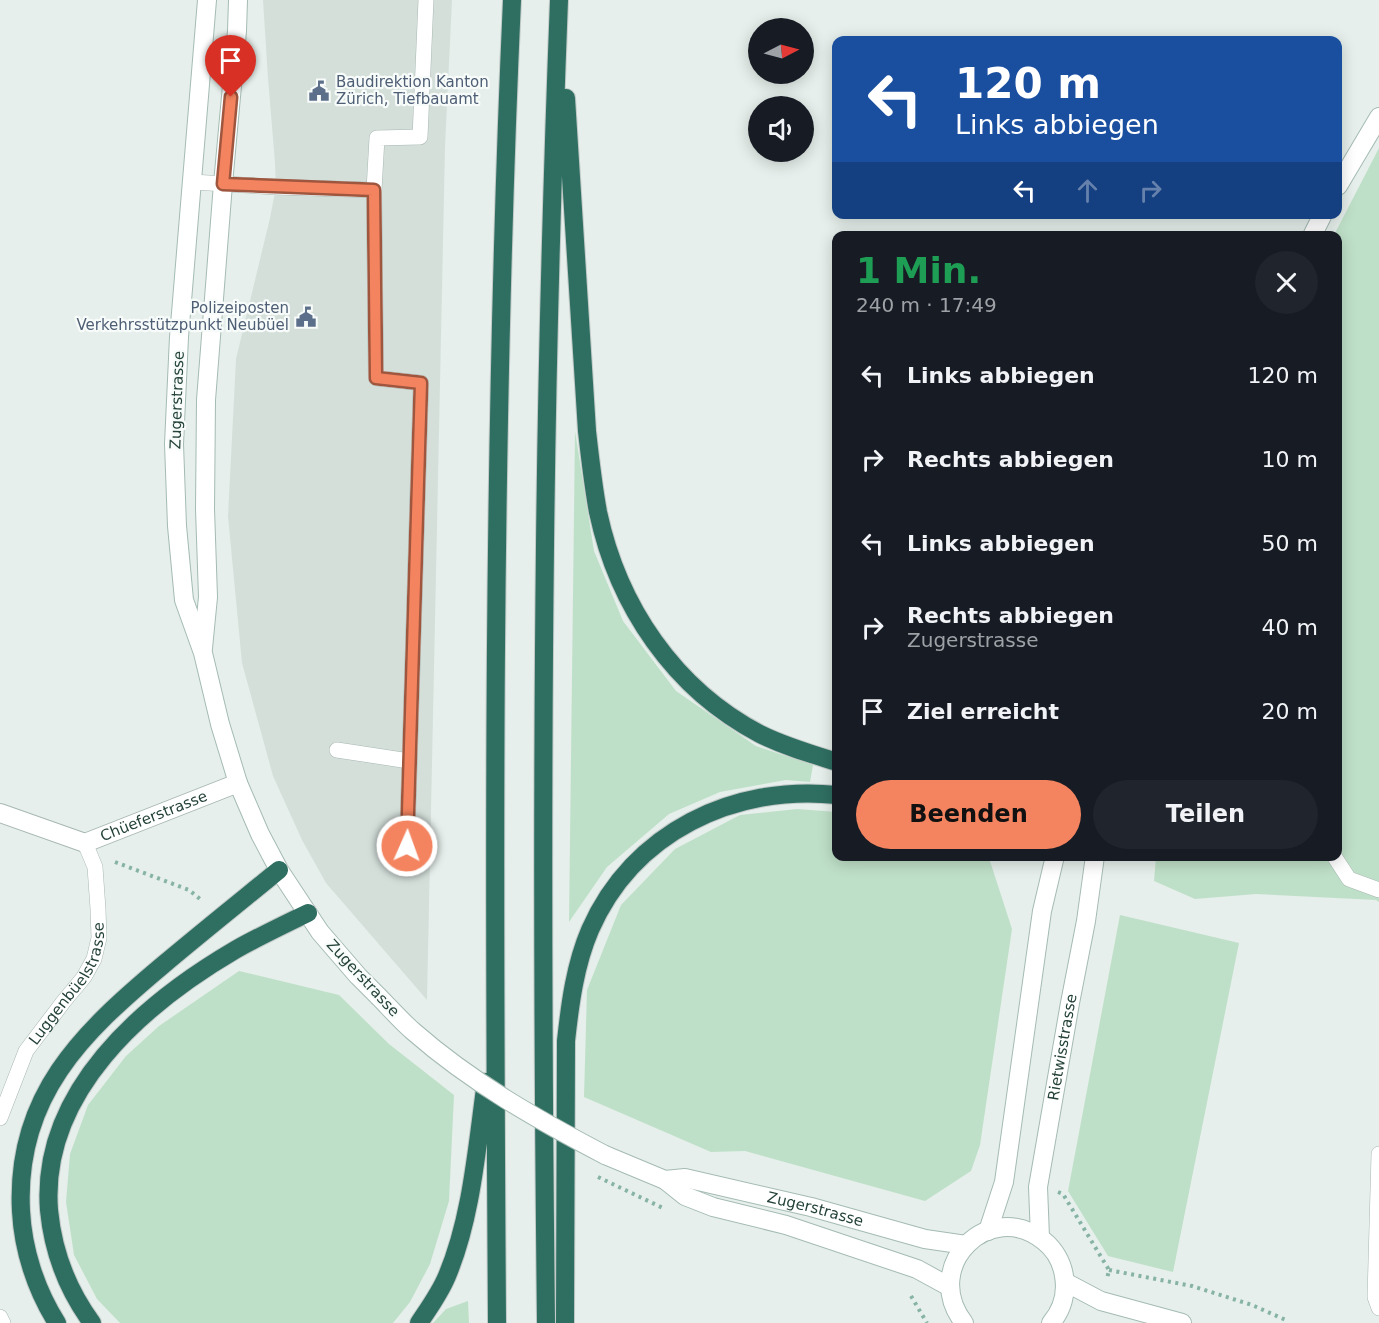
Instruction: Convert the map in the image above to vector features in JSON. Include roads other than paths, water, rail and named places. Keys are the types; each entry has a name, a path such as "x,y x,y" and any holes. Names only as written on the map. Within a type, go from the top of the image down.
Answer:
{"highway":[{"path":"497,1323 495,700 498,404 512,0"},
{"path":"559,0 587,431 597,504 610,555 622,587 642,624 666,657 694,688 727,713 761,734 796,749 832,760"},
{"path":"546,1323 543,965 545,542 549,287 559,0"},
{"path":"565,1323 566,1041 569,1011 583,949 600,911 620,881 640,859 672,833 701,816 732,804 766,796 800,793 832,795"},
{"path":"57,1323 39,1288 28,1254 21,1202 23,1163 27,1144 46,1092 84,1037 104,1017 159,968 279,870"},
{"path":"92,1323 76,1299 61,1268 52,1237 50,1218 51,1166 60,1132 73,1101 90,1073 118,1041 167,997 236,950 308,913"},
{"path":"419,1323 447,1277 462,1229 469,1198 495,1024"}],"main road":[{"name":"Zugerstrasse","path":"207,0 179,337 174,444 177,526 184,600 202,653 220,724 238,783 260,834 279,870 338,954 378,996 414,1032 501,1097 605,1155 665,1180 686,1196 713,1207 786,1224 916,1269 950,1287"},
{"name":"Zugerstrasse","path":"202,653 208,597 205,509 207,400 238,0"},
{"path":"1342,179 1379,117"},
{"name":"Chüeferstrasse","path":"0,813 85,843 238,783"},
{"path":"988,1231 1004,1182 1042,911 1054,861"},
{"name":"Rietwisstrasse","path":"1040,1238 1038,1187 1086,921 1094,861"},
{"name":"Zugerstrasse","path":"665,1180 685,1179 811,1207 925,1239 966,1245"},
{"path":"964,1323 954,1307 950,1287 954,1264 966,1245 976,1237 1001,1228 1028,1231 1048,1244 1060,1261 1065,1282 1064,1294 1061,1306 1051,1323"},
{"path":"1065,1282 1101,1302 1182,1323"}],"lane":[{"path":"407,846 421,383 376,378 374,190 377,138 420,137 426,0"},
{"path":"192,182 374,190"},
{"path":"337,750 409,761"},
{"name":"Luggenbüelstrasse","path":"0,1118 26,1052 84,977 94,959 99,939 95,867 85,843"},
{"path":"1337,861 1349,879 1379,890"},
{"path":"1379,1154 1375,1297 1379,1308"},
{"path":"0,1317 3,1323"}],"place":[{"name":"Baudirektion Kanton Zürich, Tiefbauamt","path":"319,91"},
{"name":"Polizeiposten Verkehrsstützpunkt Neubüel","path":"306,317"}]}
